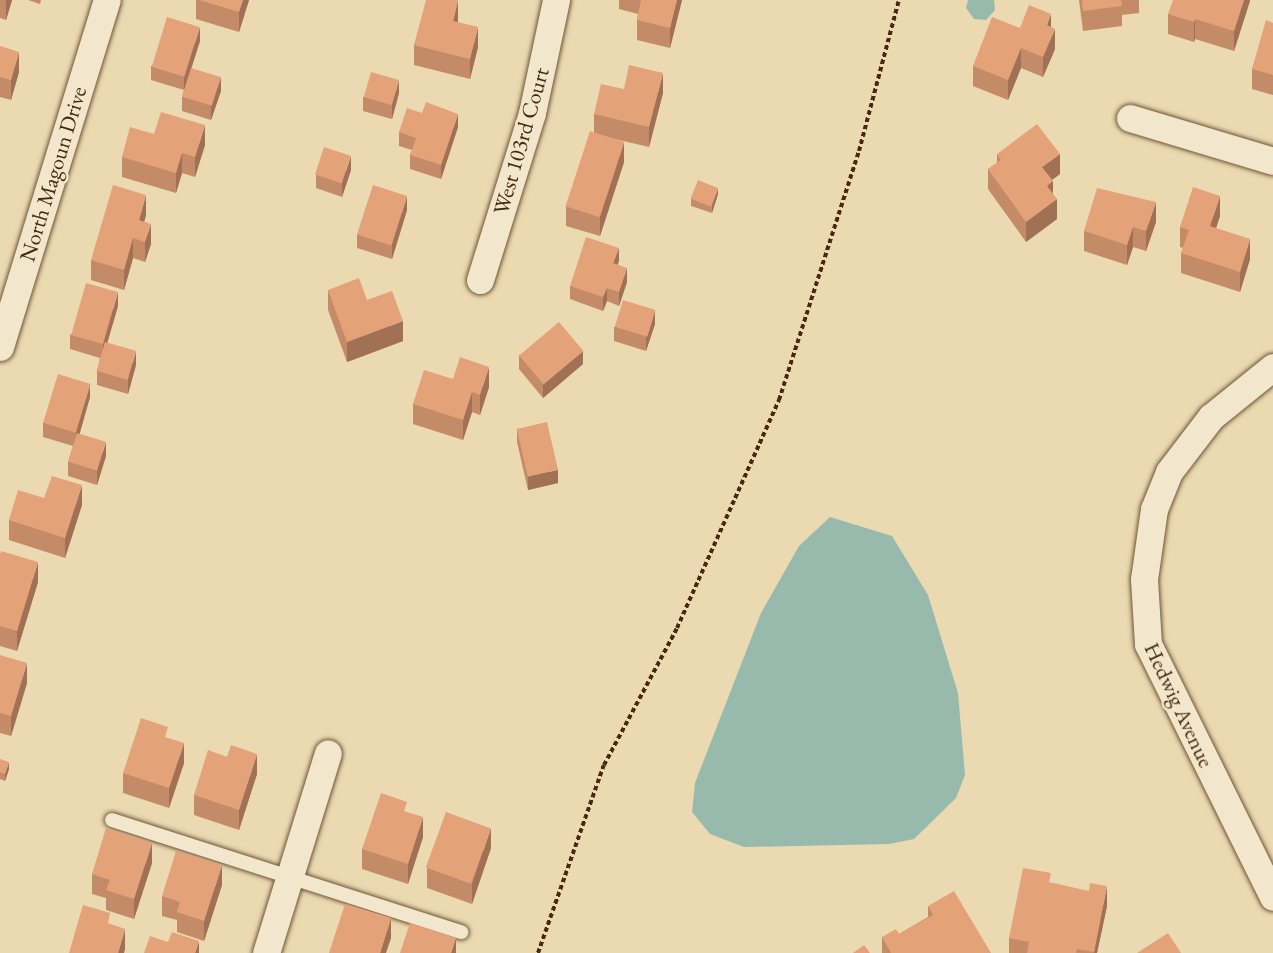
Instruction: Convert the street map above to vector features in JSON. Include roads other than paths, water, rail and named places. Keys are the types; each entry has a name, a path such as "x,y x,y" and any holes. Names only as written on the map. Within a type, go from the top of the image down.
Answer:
{"street":[{"name":"North Magoun Drive","path":"0,347 107,0"},
{"name":"West 103rd Court","path":"480,280 527,132 556,0"},
{"path":"1130,118 1273,161"},
{"name":"Hedwig Avenue","path":"1273,367 1211,417 1169,472 1154,509 1143,579 1148,644 1273,897"},
{"path":"266,953 328,753"}],"lane":[{"path":"112,820 461,932"}]}
